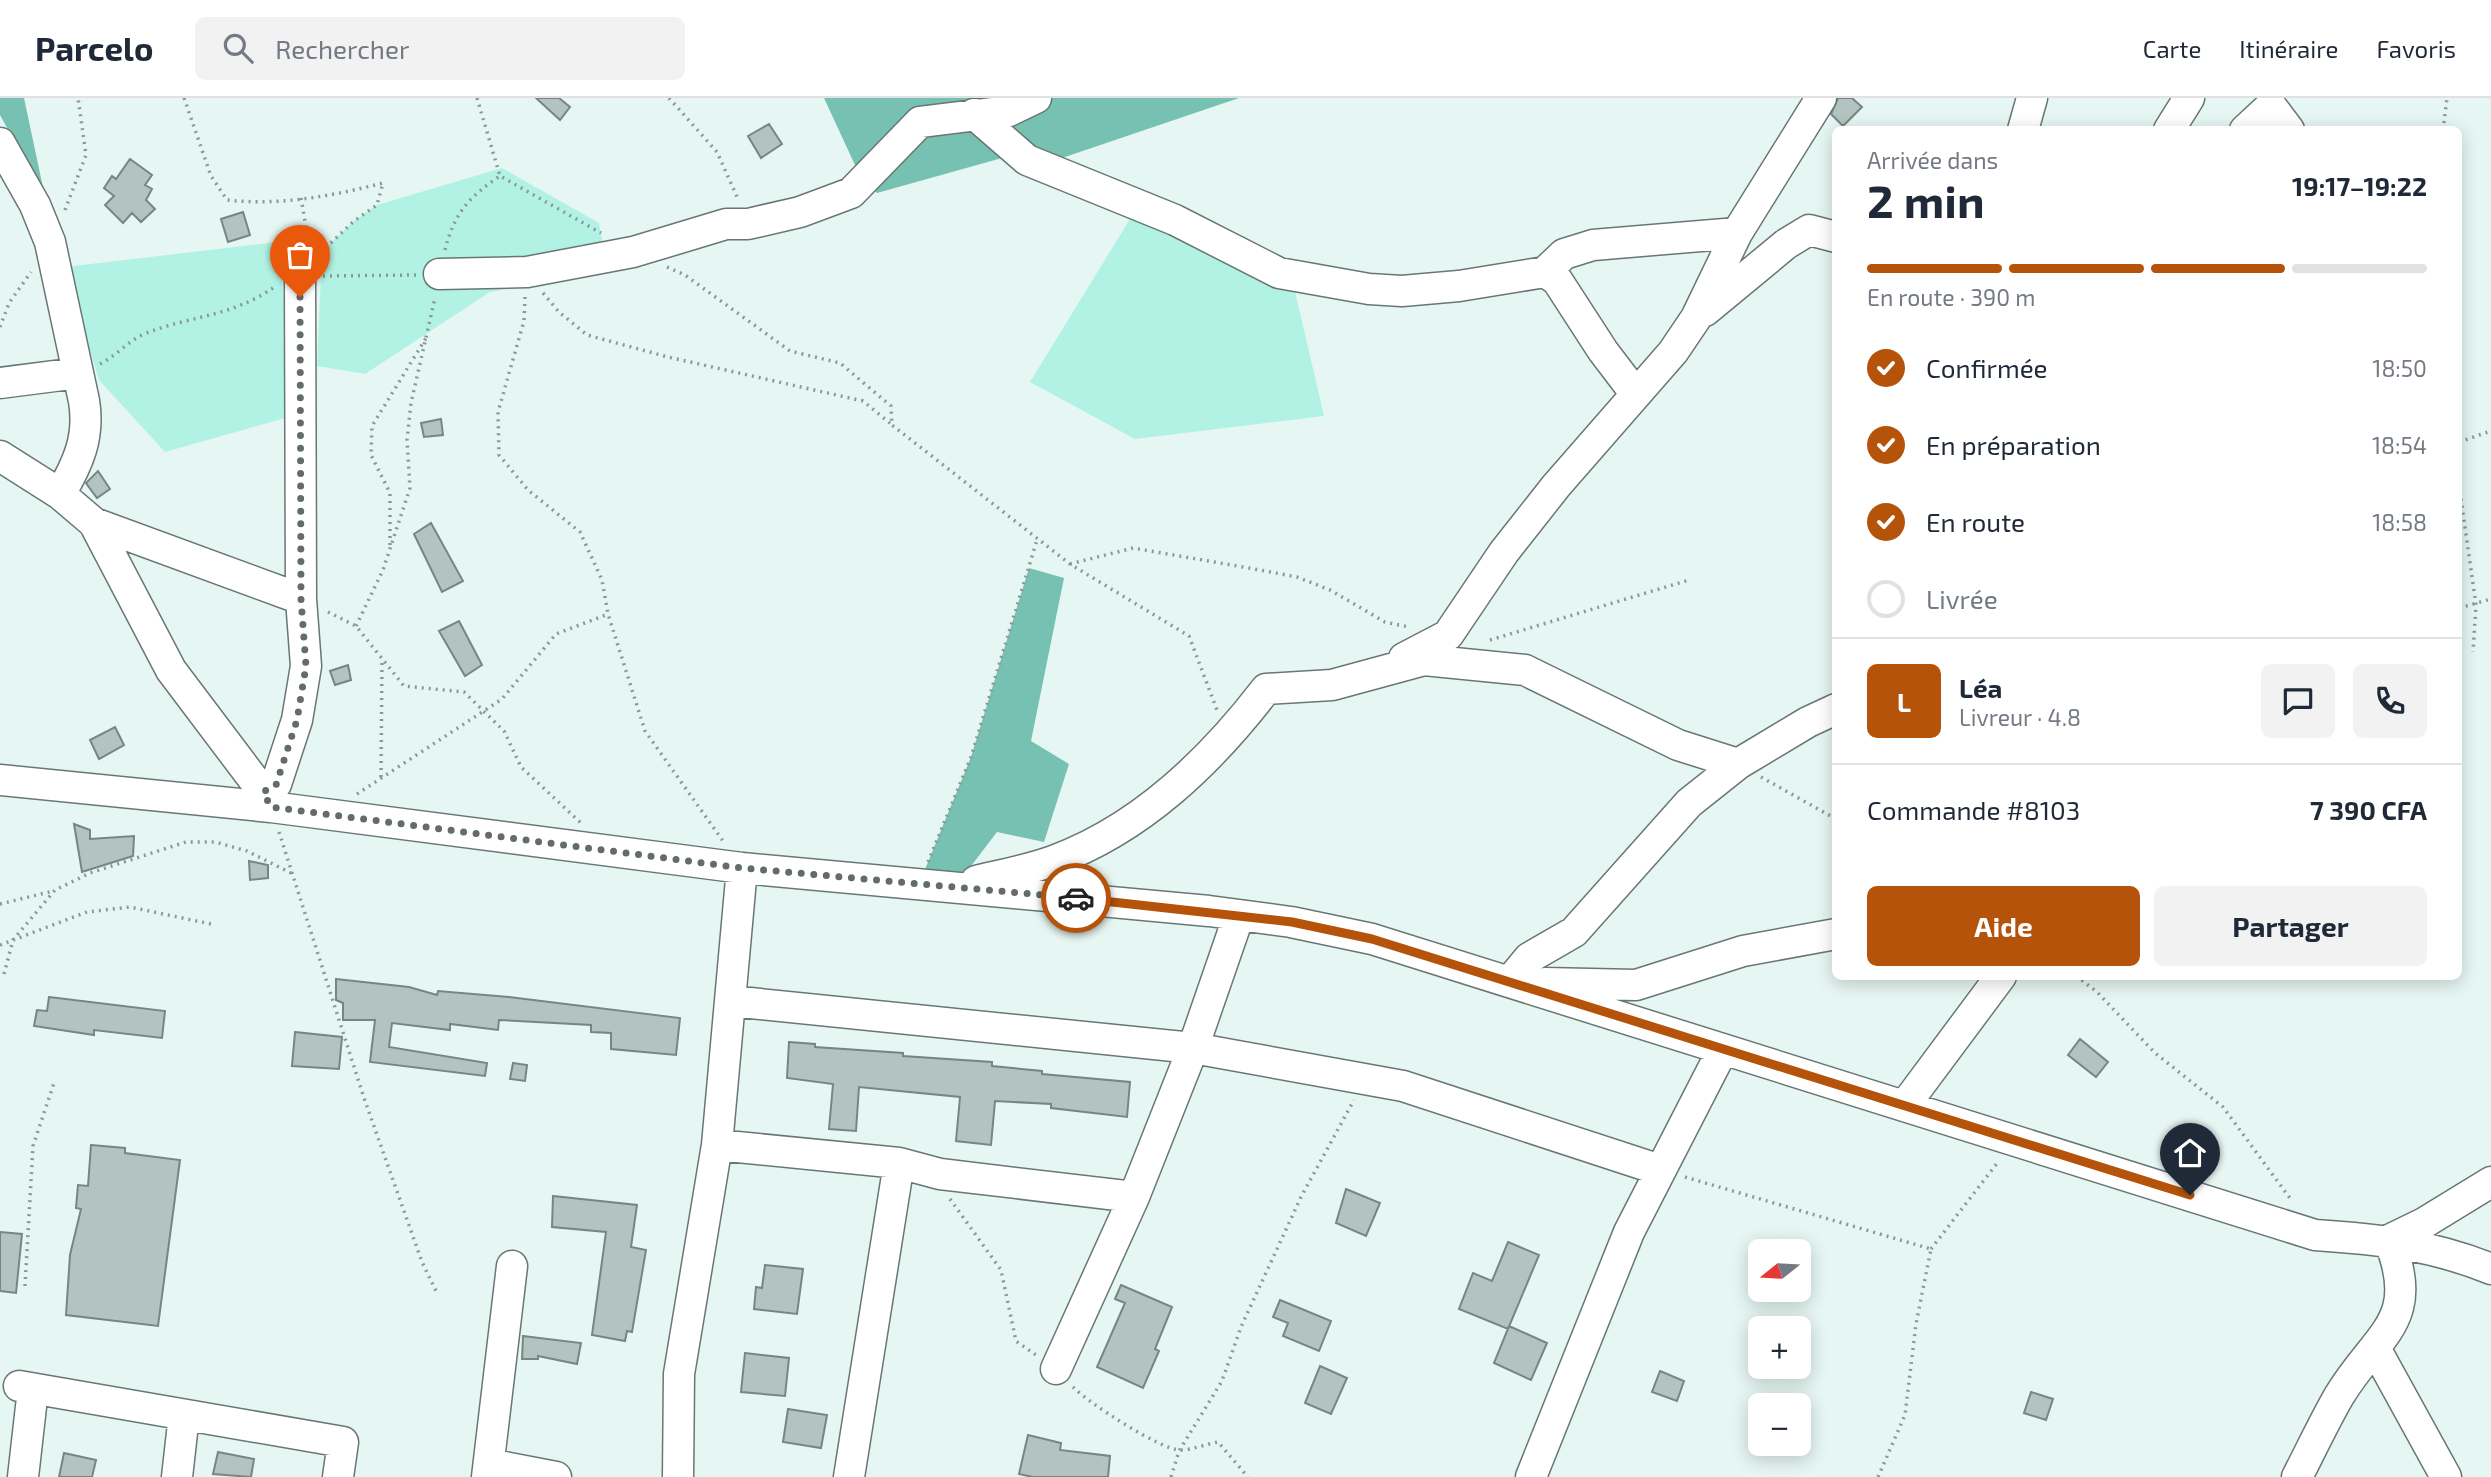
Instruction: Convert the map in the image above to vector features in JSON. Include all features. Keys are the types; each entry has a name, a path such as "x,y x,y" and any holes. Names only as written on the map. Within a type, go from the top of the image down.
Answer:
{"street":[{"path":"439,274 527,272 634,252 726,224 748,225 800,212 851,193 920,122 1009,111 1036,98"},
{"path":"1369,676 1448,635 1504,552 1634,393 1673,352 1696,318 1737,233 1821,98"},
{"path":"2024,126 2032,98"},
{"path":"2172,126 2189,98"},
{"path":"2249,126 2271,106 2286,126"},
{"path":"974,114 1027,160 1175,220 1279,273 1356,287 1402,291 1459,286 1545,272 1564,254 1593,245 1737,233"},
{"path":"0,143 35,205 50,242 87,422 78,463 60,494"},
{"path":"1696,318 1786,244 1809,230 1832,236"},
{"path":"267,799 276,785 297,720 306,666 301,599 302,270"},
{"path":"1545,272 1557,280 1634,393"},
{"path":"0,383 78,373"},
{"path":"0,456 60,494 94,523 301,599"},
{"path":"94,523 171,670 267,799"},
{"path":"955,887 1054,861 1107,836 1152,807 1206,761 1266,689 1332,685 1424,660 1525,670 1678,744 1738,764"},
{"path":"1509,982 1529,958 1574,932 1689,803 1738,764 1808,722 1832,711"},
{"path":"0,780 267,799 324,814 742,868 1292,922 1372,939 2315,1235 2389,1240 2455,1254 2491,1269"},
{"path":"678,1477 678,1374 717,1145 742,868"},
{"path":"1056,1369 1134,1197 1193,1048 1239,915"},
{"path":"1509,982 1636,985 1743,951 1832,935"},
{"path":"1906,1105 1998,980"},
{"path":"730,1001 1193,1048 1365,1079 1403,1086 1660,1170"},
{"path":"1531,1477 1629,1232 1722,1051"},
{"path":"717,1145 899,1163 940,1174 1134,1197"},
{"path":"849,1477 899,1163"},
{"path":"2389,1240 2424,1223 2491,1182"},
{"path":"2297,1477 2340,1395 2393,1325 2402,1296 2398,1260 2389,1240"},
{"path":"512,1266 488,1471 556,1477"},
{"path":"2375,1348 2446,1477"},
{"path":"23,1477 26,1388 343,1442 338,1477"},
{"path":"177,1477 184,1415"}],"path":[{"path":"78,98 86,155"},
{"path":"78,373 106,361 127,343 146,334 245,306 302,270 377,205 383,183 338,194 261,204 227,200 211,176 184,98"},
{"path":"477,98 500,176 634,252 685,275 790,351 841,363 891,405 892,425"},
{"path":"669,98 718,152 748,225"},
{"path":"2444,126 2447,98"},
{"path":"500,176 471,195 449,234 411,403 408,440 410,488 389,550 356,626 404,686 464,692 503,732 522,767 610,851"},
{"path":"301,198 309,244 302,270"},
{"path":"302,270 364,278 439,274"},
{"path":"527,272 559,312 587,335 668,357 863,401 1070,564 1189,636 1221,721"},
{"path":"527,272 524,320 498,412 499,455 528,490 580,532 601,580 608,614 645,731 742,868"},
{"path":"389,550 390,493 371,455 372,426 428,335"},
{"path":"2462,441 2491,431"},
{"path":"2462,506 2476,605 2473,652"},
{"path":"919,884 971,757 1037,540"},
{"path":"1070,564 1133,548 1249,568 1330,590 1385,622 1410,627"},
{"path":"1489,641 1689,580"},
{"path":"2462,607 2491,599"},
{"path":"324,814 484,713 502,699 556,634 608,614"},
{"path":"381,779 382,657"},
{"path":"1738,764 1832,816"},
{"path":"267,799 364,1098 422,1262 437,1293"},
{"path":"0,904 55,890 90,873 186,842 215,842 247,850 292,873"},
{"path":"4,974 13,940 55,890"},
{"path":"0,944 88,912 130,907 211,924"},
{"path":"2081,980 2097,992 2155,1053 2223,1107 2315,1235"},
{"path":"1171,1477 1178,1451 1222,1381 1241,1327 1301,1197 1365,1079"},
{"path":"25,1286 33,1146 54,1083"},
{"path":"1878,1477 1905,1415 1916,1324 1931,1249 2015,1140"},
{"path":"1660,1170 1931,1249"}],"green space":[{"path":"0,98 24,98 45,197 0,115"},
{"path":"824,98 1239,98 1062,158 1020,139 1002,158 877,193 861,178"},
{"path":"502,168 599,223 607,267 490,292 365,374 317,366 322,251 354,221 377,205"},
{"path":"1130,219 1293,283 1324,416 1135,439 1030,382"},
{"path":"278,242 296,415 165,452 99,380 65,267"},
{"path":"1029,568 1064,578 1031,741 1069,764 1044,842 997,832 955,887 919,884 971,757"}],"building":[{"path":"536,98 559,98 570,107 560,120"},
{"path":"1838,98 1852,98 1862,107 1843,126 1831,114"},
{"path":"769,124 782,144 761,158 748,136"},
{"path":"130,159 152,175 145,185 152,189 146,200 155,209 141,222 132,213 123,223 105,205 114,196 104,188 112,176 116,179"},
{"path":"243,212 250,235 228,242 221,219"},
{"path":"441,419 443,435 424,437 421,423"},
{"path":"98,471 110,489 97,498 86,483"},
{"path":"431,523 463,581 442,592 414,534"},
{"path":"459,621 482,665 465,676 439,631"},
{"path":"348,665 351,680 335,685 330,671"},
{"path":"115,727 124,745 99,759 90,740"},
{"path":"74,824 90,830 90,839 134,836 133,856 82,872"},
{"path":"249,861 268,865 268,878 250,880"},
{"path":"336,979 409,987 437,995 438,991 509,997 680,1018 676,1055 611,1049 611,1033 591,1032 591,1025 499,1020 498,1030 450,1024 450,1030 392,1023 389,1047 487,1063 485,1076 370,1062 375,1020 343,1020 343,1003 336,1000"},
{"path":"49,997 165,1011 162,1038 94,1030 94,1035 34,1026 37,1010 47,1011"},
{"path":"295,1032 342,1037 339,1069 292,1066"},
{"path":"2080,1039 2108,1062 2096,1077 2068,1055"},
{"path":"789,1042 815,1044 815,1047 903,1053 903,1056 992,1062 992,1066 1042,1071 1042,1074 1130,1082 1127,1117 1051,1108 1051,1104 995,1101 991,1145 956,1141 960,1097 859,1087 856,1131 829,1129 833,1084 787,1078"},
{"path":"513,1063 527,1065 525,1081 510,1079"},
{"path":"91,1145 125,1148 125,1153 180,1160 158,1326 66,1315 70,1255 81,1209 76,1208 78,1185 88,1186"},
{"path":"1346,1189 1380,1203 1366,1236 1336,1223"},
{"path":"553,1196 637,1205 631,1247 646,1250 632,1332 627,1331 625,1341 592,1335 606,1232 552,1227"},
{"path":"0,1232 22,1234 16,1293 0,1291"},
{"path":"1508,1242 1539,1255 1508,1329 1459,1309 1473,1273 1492,1281"},
{"path":"765,1265 803,1269 797,1314 754,1309 756,1287 762,1288"},
{"path":"1121,1285 1172,1307 1155,1349 1159,1351 1143,1388 1097,1367 1125,1303 1115,1299"},
{"path":"1280,1300 1331,1321 1319,1351 1283,1336 1288,1323 1273,1317"},
{"path":"1509,1326 1547,1343 1531,1380 1494,1363"},
{"path":"523,1336 581,1343 577,1364 538,1356 538,1359 522,1359"},
{"path":"745,1353 789,1358 785,1396 741,1392"},
{"path":"1320,1366 1347,1378 1331,1414 1305,1403"},
{"path":"1660,1371 1684,1381 1677,1401 1652,1392"},
{"path":"2031,1392 2053,1399 2046,1420 2024,1413"},
{"path":"788,1409 827,1415 821,1448 783,1442"},
{"path":"1028,1435 1061,1443 1060,1450 1110,1456 1108,1477 1033,1477 1019,1474"},
{"path":"218,1452 254,1459 251,1477 213,1474"},
{"path":"64,1453 96,1460 92,1477 59,1477"}],"way so far":[{"path":"300,297 301,599 306,666 297,720 276,785 263,792 271,807 742,868 1076,898"}],"route":[{"path":"1076,898 1196,909 1292,922 1372,939 1722,1051 2190,1195"}]}
